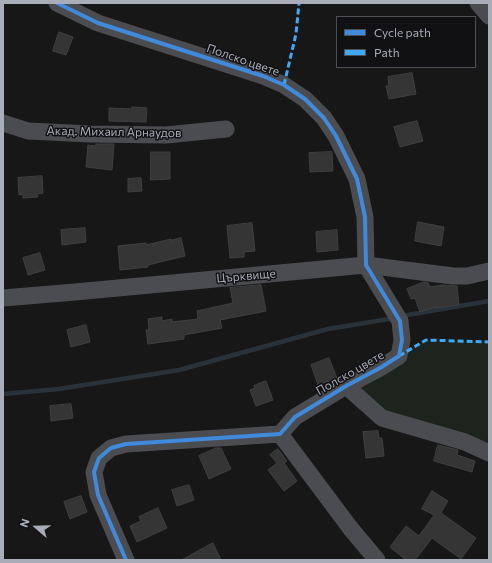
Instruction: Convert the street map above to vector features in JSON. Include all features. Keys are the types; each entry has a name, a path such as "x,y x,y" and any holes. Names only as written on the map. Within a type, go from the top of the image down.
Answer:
{"street":[{"name":"Полско цвете","path":"57,3 98,24 263,76 284,85 305,99 324,118 336,136 356,179 365,217 366,265 400,321 402,340 399,356 295,417 280,434"},
{"path":"478,3 489,16"},
{"name":"Акад. Михаил Арнаудов","path":"3,123 28,131 91,134 166,136 226,129"},
{"name":"Църквище","path":"3,298 366,265 452,276 467,276 489,271"},
{"name":"Полско цвете","path":"346,386 382,418 465,442 489,453"},
{"path":"126,560 98,496 94,472 99,458 111,448 126,444 280,434 351,529 377,560"}],"shaded area":[{"path":"426,340 489,342 489,453 382,418 346,386 380,368"}],"building":[{"path":"59,32 73,37 66,55 53,51"},
{"path":"412,73 416,94 389,99 386,86 389,86 388,77"},
{"path":"132,107 147,108 146,122 109,121 109,108 132,109"},
{"path":"417,121 423,141 400,147 394,127"},
{"path":"96,144 114,144 112,170 86,167 88,145 96,146"},
{"path":"151,152 170,152 170,179 151,180"},
{"path":"332,152 333,171 310,172 309,153"},
{"path":"42,176 43,193 37,194 38,197 23,198 23,194 19,195 18,178"},
{"path":"141,178 142,191 128,192 128,179"},
{"path":"418,222 444,227 441,246 415,241"},
{"path":"252,223 255,251 244,252 244,257 230,258 227,226"},
{"path":"85,228 86,242 62,245 61,230"},
{"path":"337,230 338,250 317,252 316,232"},
{"path":"181,238 185,256 148,265 148,267 120,270 118,246 146,243 146,245"},
{"path":"40,253 45,270 28,275 23,258"},
{"path":"424,282 428,283 430,287 443,285 457,286 459,305 432,308 420,312 415,298 411,299 407,289"},
{"path":"261,285 266,311 220,320 222,328 184,335 184,339 148,344 146,330 149,330 148,319 162,317 162,321 172,319 172,322 198,319 197,311 233,303 230,288"},
{"path":"86,325 90,342 71,347 67,330"},
{"path":"329,358 337,378 318,385 311,365"},
{"path":"266,381 273,400 256,406 250,390 255,388 254,386"},
{"path":"71,404 73,418 51,421 50,406"},
{"path":"378,431 379,438 382,438 384,456 366,458 363,432"},
{"path":"438,445 458,450 457,455 475,461 472,472 434,461"},
{"path":"216,448 221,448 231,469 209,479 199,456"},
{"path":"278,449 287,461 284,463 297,481 284,491 268,470 277,463 270,455"},
{"path":"189,485 194,500 177,506 172,490"},
{"path":"432,491 448,501 441,513 476,538 461,559 432,538 415,560 406,560 390,547 406,526 419,536 434,515 422,509"},
{"path":"81,496 87,512 70,519 64,502"},
{"path":"158,508 167,528 137,542 130,526 141,521 139,517"},
{"path":"213,543 221,560 182,560"}],"waterway":[{"path":"402,316 489,301"},
{"path":"3,394 59,389 179,370 328,329 395,318"}],"marked path":[{"path":"284,85 296,34 299,3"},
{"path":"399,356 426,340 489,342"}],"cycle path":[{"path":"57,3 98,23 263,76 284,85 305,99 324,118 336,136 357,179 365,217 366,265 400,321 402,340 399,356 295,417 280,434 126,444 111,448 99,458 94,472 98,495 126,560"}]}
